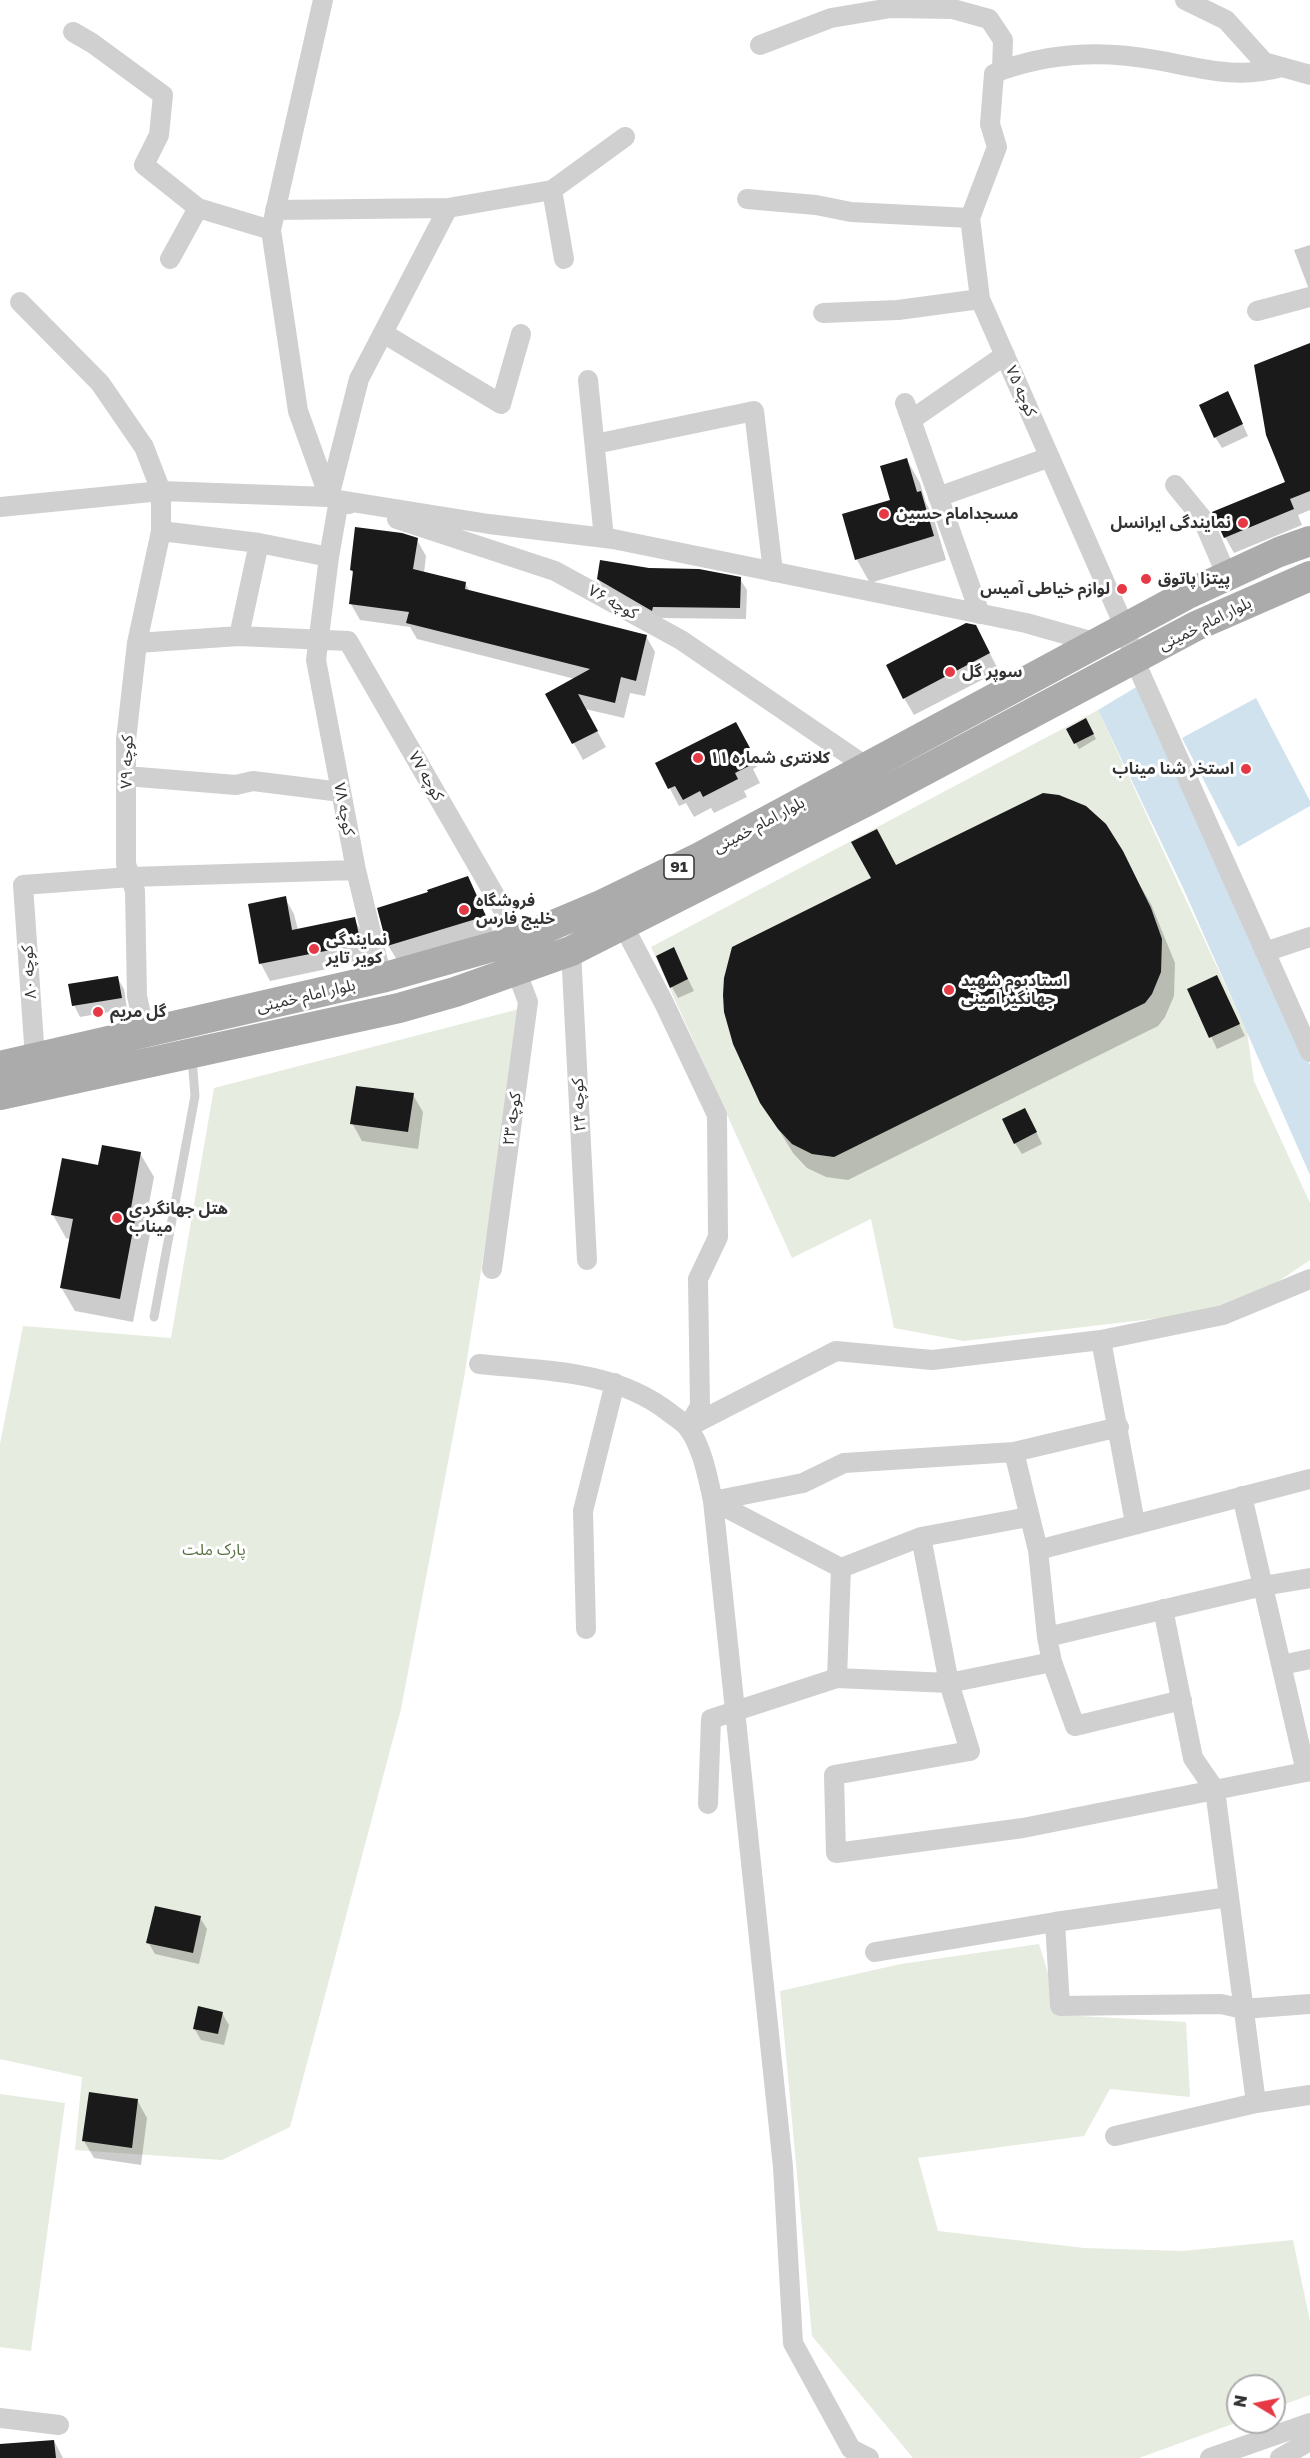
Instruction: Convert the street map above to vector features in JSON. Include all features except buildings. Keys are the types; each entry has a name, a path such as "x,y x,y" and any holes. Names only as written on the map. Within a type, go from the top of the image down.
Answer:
{"main road":[{"name":"بلوار امام خمینی","path":"0,1066 382,978 520,939 603,904 700,856 1125,628 1227,576 1279,552 1310,541"},
{"name":"بلوار امام خمینی","path":"0,1095 399,1008 456,992 571,951 869,800 1197,627 1310,576"}],"street":[{"path":"323,0 271,230 298,411 334,499"},
{"path":"1185,0 1226,20 1264,62 1310,75"},
{"path":"760,45 831,18 891,8 952,9 989,19 1003,40 1002,70"},
{"path":"73,32 92,43 163,95 159,135 144,165 198,208 271,230"},
{"path":"747,200 816,205 851,212 970,218 997,147 990,124 994,74 1002,70 1077,53 1154,59 1217,73 1262,73 1282,67"},
{"path":"275,210 448,208 552,190 626,137"},
{"path":"552,190 564,259"},
{"path":"170,259 198,208"},
{"name":"کوچه ۷۸","path":"382,978 356,870 316,660 334,499 359,379 448,208"},
{"name":"کوچه ۷۵","path":"970,218 980,299 1125,628 1134,659 1310,1052"},
{"path":"1257,311 1310,297"},
{"path":"823,313 898,310 980,299"},
{"path":"20,302 100,383 144,447 161,491"},
{"path":"383,333 501,404 521,333"},
{"path":"980,614 908,412 1005,355"},
{"path":"588,380 604,538"},
{"path":"595,444 754,411 773,572"},
{"path":"938,497 1050,457"},
{"path":"1175,485 1202,518 1227,576"},
{"path":"0,507 161,491 334,499 489,524 604,538 1026,623 1097,643"},
{"name":"کوچه ۷۹","path":"145,1033 137,996 135,891 126,864 126,740 137,643 161,531 161,491"},
{"name":"کوچه ۷۶","path":"334,499 555,571 681,640 867,767"},
{"path":"161,531 259,543 329,557"},
{"path":"239,636 259,543"},
{"path":"137,643 239,636 318,638"},
{"name":"کوچه ۷۷","path":"318,638 348,641 520,939"},
{"path":"126,776 236,786 253,781 341,792"},
{"path":"130,877 356,870"},
{"name":"کوچه ۸۰","path":"35,1058 23,885 130,877"},
{"path":"624,925 717,1115 718,1237 698,1280 700,1406 688,1427"},
{"path":"1265,952 1310,937"},
{"name":"کوچه ۲۴","path":"571,951 586,1260"},
{"name":"کوچه ۲۳","path":"492,1269 528,1002 516,970"},
{"path":"688,1427 836,1351 932,1360 1101,1340 1223,1315 1310,1280"},
{"path":"1101,1340 1119,1427 1135,1523"},
{"path":"478,1364 584,1376 615,1383 642,1394 688,1427 705,1465 713,1501 783,2167 793,2343 851,2449 869,2458"},
{"path":"586,1629 583,1510 615,1383"},
{"path":"713,1501 803,1483 844,1463 1014,1452 1119,1427"},
{"path":"1014,1452 1028,1517 1038,1550 1047,1637 1052,1662 1075,1726 1182,1700"},
{"path":"1038,1550 1310,1479"},
{"path":"921,1537 949,1683 970,1751 834,1776 836,1853 1023,1828 1308,1772 1242,1496"},
{"path":"713,1501 841,1568 921,1537 1028,1517"},
{"path":"837,1678 841,1568"},
{"path":"1047,1637 1263,1586 1310,1578"},
{"path":"1163,1609 1193,1758 1215,1790 1256,2103"},
{"path":"1282,1665 1310,1659"},
{"path":"708,1804 711,1719 837,1678 949,1683 1052,1662"},
{"path":"875,1952 1055,1922 1229,1897"},
{"path":"1055,1922 1060,2006 1221,2004 1244,2009 1310,2004"},
{"path":"1115,2136 1256,2103 1310,2095"},
{"path":"0,2418 60,2426"},
{"path":"1210,2458 1310,2424"},
{"path":"1280,2458 1310,2440"}],"lane":[{"path":"154,1317 195,1095 192,1053"}],"green space":[{"name":"استادیوم شهید جهانگیر امینی","path":"1098,710 1247,1032 1254,1081 1310,1203 1310,1260 1237,1309 964,1341 894,1328 871,1219 792,1258 651,947"},
{"name":"پارک ملت","path":"523,1008 464,1378 401,1709 290,2127 222,2160 75,2150 82,2077 0,2059 0,1444 23,1326 171,1338 214,1088"},
{"path":"1039,1944 1061,2015 1186,2022 1190,2097 1110,2089 1084,2136 918,2158 938,2231 1084,2248 1183,2251 1293,2240 1310,2321 1310,2395 1286,2404 1286,2374 1226,2374 1226,2426 1139,2458 913,2458 812,2336 780,1991 901,1964"},
{"path":"0,2094 65,2103 31,2351 0,2347"}],"water":[{"path":"1138,686 1310,1065 1310,1175 1184,890 1098,710"},
{"name":"استخر شنا میناب","path":"1256,698 1310,801 1310,806 1238,847 1182,738"}],"place":[{"name":"مسجدامام حسین","path":"884,514"},
{"name":"نمایندگی ایرانسل","path":"1243,523"},
{"name":"پیتزا پاتوق","path":"1146,579"},
{"name":"لوازم خیاطی آمیس","path":"1122,589"},
{"name":"سوپر گل","path":"950,672"},
{"name":"کلانتری شماره ۱۱","path":"698,758"},
{"name":"استخر شنا میناب","path":"1246,769"},
{"name":"فروشگاه خلیج فارس","path":"464,910"},
{"name":"نمایندگی کویر تایر","path":"314,949"},
{"name":"استادیوم شهید جهانگیر امینی","path":"949,990"},
{"name":"گل مریم","path":"98,1012"},
{"name":"هتل جهانگردی میناب","path":"117,1218"}]}
